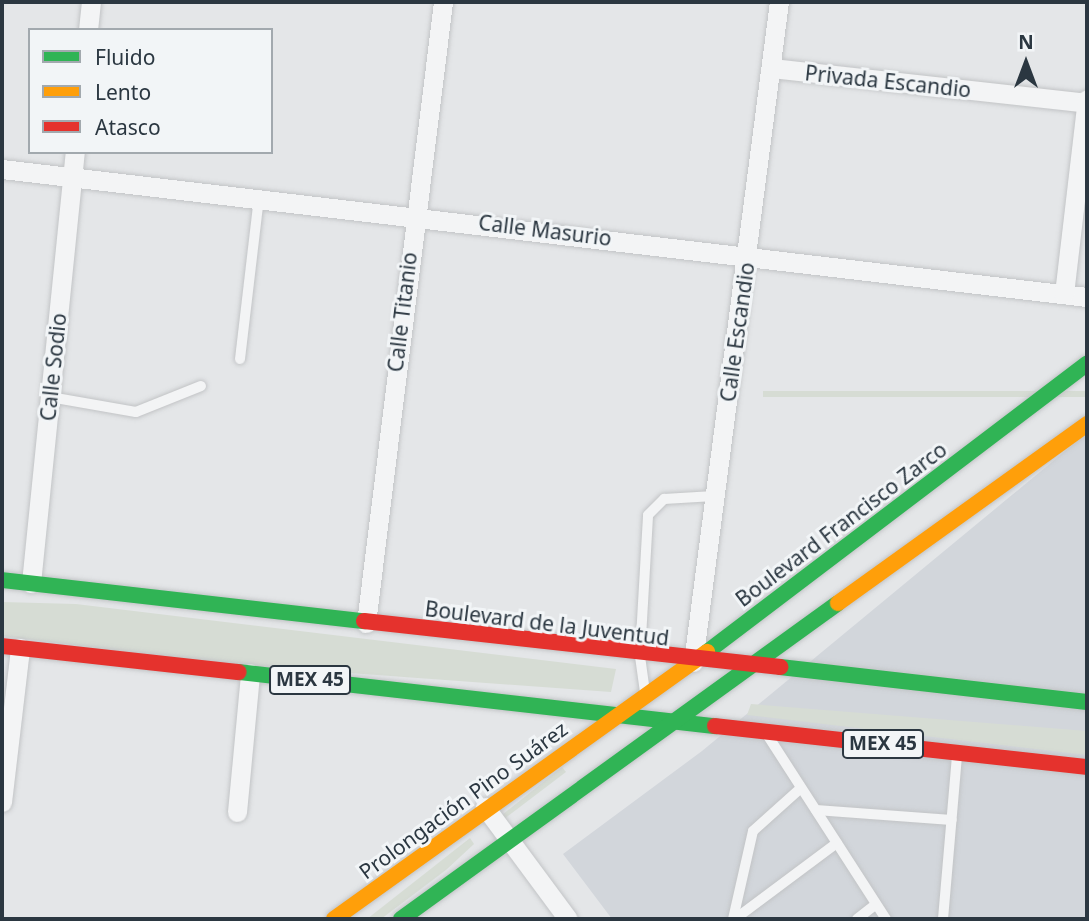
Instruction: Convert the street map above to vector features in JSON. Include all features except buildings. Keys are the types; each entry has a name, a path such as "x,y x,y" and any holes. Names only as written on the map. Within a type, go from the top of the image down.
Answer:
{"main road":[{"name":"Boulevard Francisco Zarco","path":"618,715 694,662 1087,364"},
{"path":"401,919 1087,425"},
{"name":"Boulevard de la Juventud","path":"2,580 694,662 1087,702"},
{"name":"MEX 45","path":"11,647 618,715 679,719 1087,767"},
{"name":"Prolongación Pino Suárez","path":"334,919 485,807 618,715"}],"street":[{"path":"88,28 91,2"},
{"name":"Calle Titanio","path":"366,623 414,214 443,2"},
{"name":"Calle Escandio","path":"694,662 779,2"},
{"name":"Privada Escandio","path":"772,68 1087,102"},
{"path":"1064,295 1087,102"},
{"name":"Calle Sodio","path":"31,583 75,154"},
{"name":"Calle Masurio","path":"2,169 414,214 1087,297"},
{"path":"2,802 11,647"},
{"path":"237,812 250,674"},
{"path":"485,807 568,919"}],"lane":[{"path":"240,359 259,198"},
{"path":"50,397 150,411 176,393 201,386"},
{"path":"645,696 640,655 650,509 664,499 714,496"},
{"path":"764,730 886,919"},
{"path":"943,919 957,752"},
{"path":"734,919 752,831 801,788"},
{"path":"816,810 952,820"},
{"path":"734,919 837,843"},
{"path":"857,919 876,904"}],"shaded area":[{"path":"763,391 1087,391 1087,397 763,397"},
{"path":"1087,433 1087,919 612,919 563,854 702,751"},
{"path":"2,602 76,604 616,669 611,692 225,664 2,636"},
{"path":"751,704 1087,731 1087,755 747,715"},
{"path":"562,767 566,772 504,819 502,815"},
{"path":"470,838 474,844 446,870 381,919 367,919"}],"traffic: fast":[{"path":"707,652 1087,364"},
{"path":"2,580 364,621"},
{"path":"401,919 838,603"},
{"path":"780,667 1087,702"},
{"path":"239,672 715,726"}],"traffic: slow":[{"path":"838,603 1087,424"},
{"path":"334,919 707,652"}],"traffic: jam":[{"path":"364,621 780,667"},
{"path":"2,646 239,672"},
{"path":"715,726 1087,767"}]}
